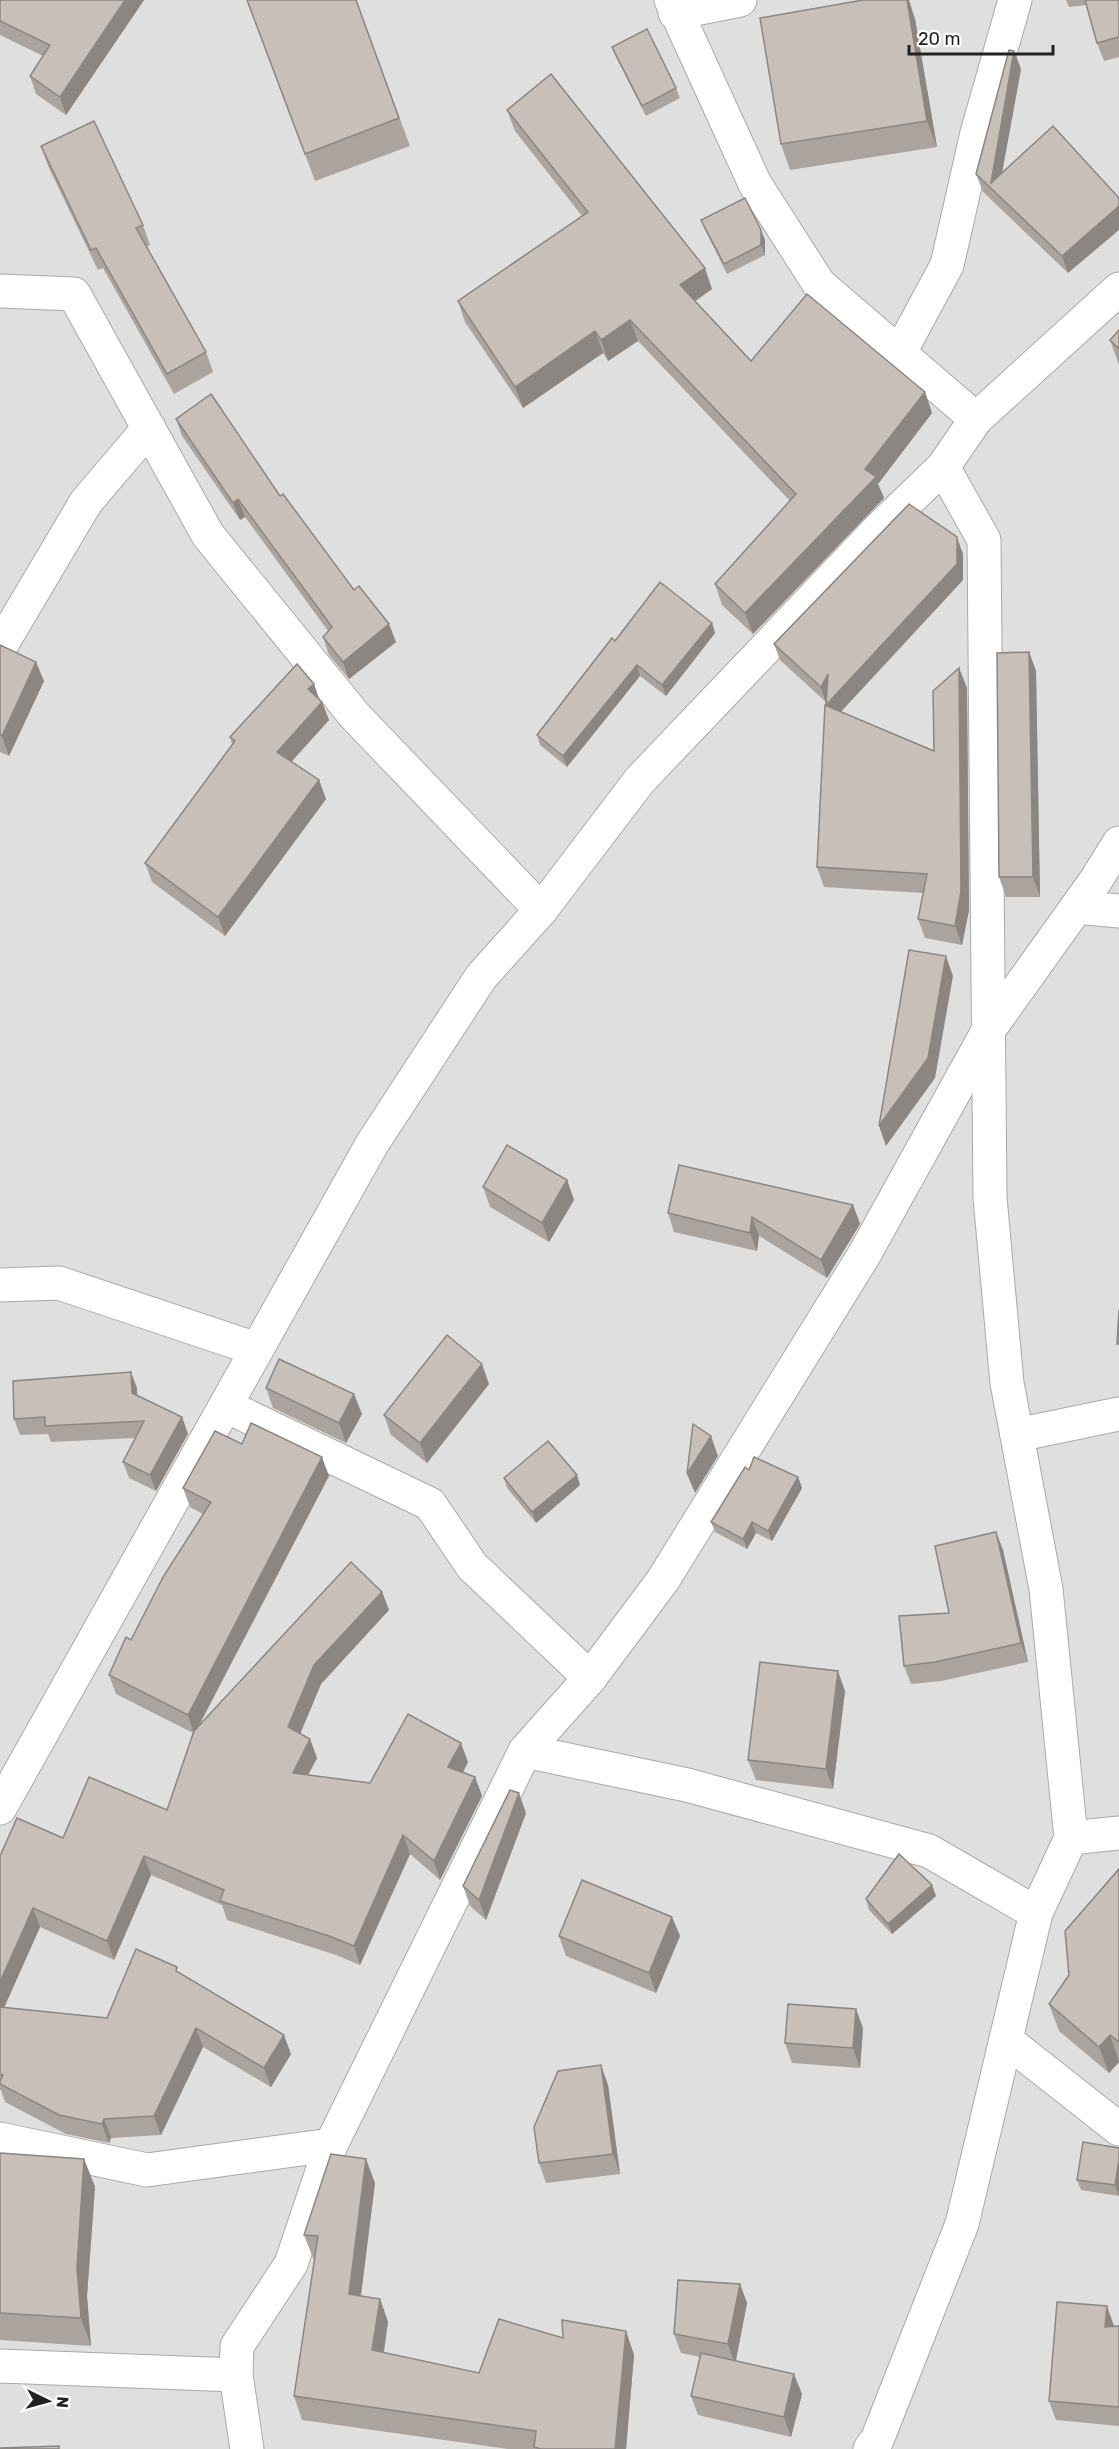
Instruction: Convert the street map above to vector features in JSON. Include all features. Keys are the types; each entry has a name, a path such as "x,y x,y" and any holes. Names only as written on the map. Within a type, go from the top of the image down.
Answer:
{"street":[{"path":"740,0 673,7 755,183 819,284 976,419"},
{"path":"900,354 947,265 977,133 1015,0"},
{"path":"0,1808 372,1144 481,977 541,910 640,780 881,527 943,467 976,419 1119,289"},
{"path":"0,291 74,294 208,536 340,698 541,910"},
{"path":"0,647 86,501 149,428"},
{"path":"870,2449 877,2439 962,2224 1036,1913 1071,1838 1046,1589 1007,1383 990,1198 984,540 943,467"},
{"path":"247,2449 236,2375 237,2346 291,2264 331,2145 525,1751 590,1678 663,1580 851,1276 988,1031 1077,907 1119,843"},
{"path":"1077,907 1119,911"},
{"path":"0,1285 59,1283 256,1349"},
{"path":"226,1406 430,1504 472,1566 590,1678"},
{"path":"1017,1434 1119,1414"},
{"path":"525,1751 687,1785 929,1851 1036,1913"},
{"path":"1071,1838 1119,1833"},
{"path":"1006,2040 1119,2130"},
{"path":"0,2139 147,2170 331,2145"},
{"path":"0,2366 236,2375"}],"shaded area":[{"path":"0,0 1119,0 1119,2449 0,2449"}],"building":[{"path":"0,0 125,0 60,97 30,76 50,45 0,21"},
{"path":"247,0 356,0 399,118 305,154"},
{"path":"863,0 907,0 927,121 781,144 760,18"},
{"path":"1085,0 1119,0 1119,37 1097,43"},
{"path":"647,29 676,88 642,106 612,47"},
{"path":"1009,50 1014,51 991,183 1053,126 1119,198 1119,206 1062,256 976,174"},
{"path":"551,74 705,268 680,285 751,361 807,294 925,392 865,469 876,477 745,613 715,584 796,494 630,320 601,340 595,331 515,387 458,301 588,212 507,110"},
{"path":"94,121 143,225 136,228 206,352 167,374 96,248 91,250 41,146"},
{"path":"745,198 761,230 761,245 724,264 701,220"},
{"path":"1119,330 1119,349 1110,340"},
{"path":"211,394 280,496 283,494 354,590 359,586 389,624 343,662 323,637 332,627 238,499 233,503 176,419"},
{"path":"909,504 957,537 957,564 826,705 828,674 821,687 774,644"},
{"path":"660,582 712,623 662,685 637,665 563,756 537,735 612,638 615,641"},
{"path":"0,645 36,662 2,736 0,735"},
{"path":"1029,652 1033,877 999,877 997,653"},
{"path":"297,664 314,684 308,689 322,702 277,752 319,780 218,917 145,863 235,741 230,737"},
{"path":"959,668 961,891 955,926 918,919 927,874 817,867 825,705 934,751 933,691"},
{"path":"909,950 946,956 928,1058 879,1126"},
{"path":"507,1145 567,1180 542,1223 483,1187"},
{"path":"679,1165 853,1205 821,1260 752,1217 750,1233 668,1213"},
{"path":"1119,1310 1119,1344 1117,1344"},
{"path":"447,1335 482,1364 420,1443 384,1415"},
{"path":"279,1359 354,1394 339,1423 266,1388"},
{"path":"131,1372 132,1393 182,1417 150,1475 123,1462 144,1421 45,1426 45,1417 14,1419 13,1381"},
{"path":"251,1423 322,1457 188,1715 109,1675 126,1637 131,1640 163,1577 211,1502 183,1488 215,1431 242,1444"},
{"path":"693,1424 711,1436 687,1474"},
{"path":"548,1441 577,1475 532,1512 504,1478"},
{"path":"754,1457 798,1477 768,1531 752,1522 743,1539 711,1522 745,1467 749,1470"},
{"path":"996,1532 1021,1643 935,1662 904,1666 899,1616 949,1613 935,1546"},
{"path":"351,1562 382,1592 314,1665 288,1727 310,1739 293,1773 370,1783 408,1714 461,1743 448,1767 475,1777 434,1861 403,1835 354,1946 220,1901 224,1890 144,1856 107,1941 33,1908 0,1982 0,1856 17,1818 63,1838 89,1777 167,1810 194,1731"},
{"path":"760,1662 838,1671 826,1769 748,1760"},
{"path":"510,1790 519,1793 479,1900 463,1886"},
{"path":"899,1854 932,1885 888,1924 866,1899"},
{"path":"1119,1869 1119,2042 1110,2035 1099,2047 1049,2004 1069,1975 1065,1931"},
{"path":"582,1880 672,1917 649,1973 559,1936"},
{"path":"136,1949 177,1967 176,1971 284,2035 264,2068 196,2028 154,2116 104,2119 102,2124 59,2115 0,2084 3,2075 0,2074 0,2007 107,2018"},
{"path":"788,2004 856,2009 853,2048 785,2043"},
{"path":"601,2065 613,2154 539,2163 534,2127 558,2071"},
{"path":"1083,2142 1119,2148 1115,2185 1077,2180"},
{"path":"0,2153 84,2159 77,2268 81,2318 0,2313"},
{"path":"331,2154 366,2159 349,2294 380,2299 372,2350 479,2373 499,2319 563,2338 562,2320 626,2331 615,2449 541,2449 534,2447 536,2431 294,2396 318,2236 304,2235"},
{"path":"678,2280 740,2284 728,2344 674,2334"},
{"path":"1057,2302 1107,2306 1105,2327 1119,2326 1119,2407 1049,2401"},
{"path":"701,2353 794,2374 784,2417 691,2396"},
{"path":"59,2446 59,2449 0,2449 0,2448"}]}
